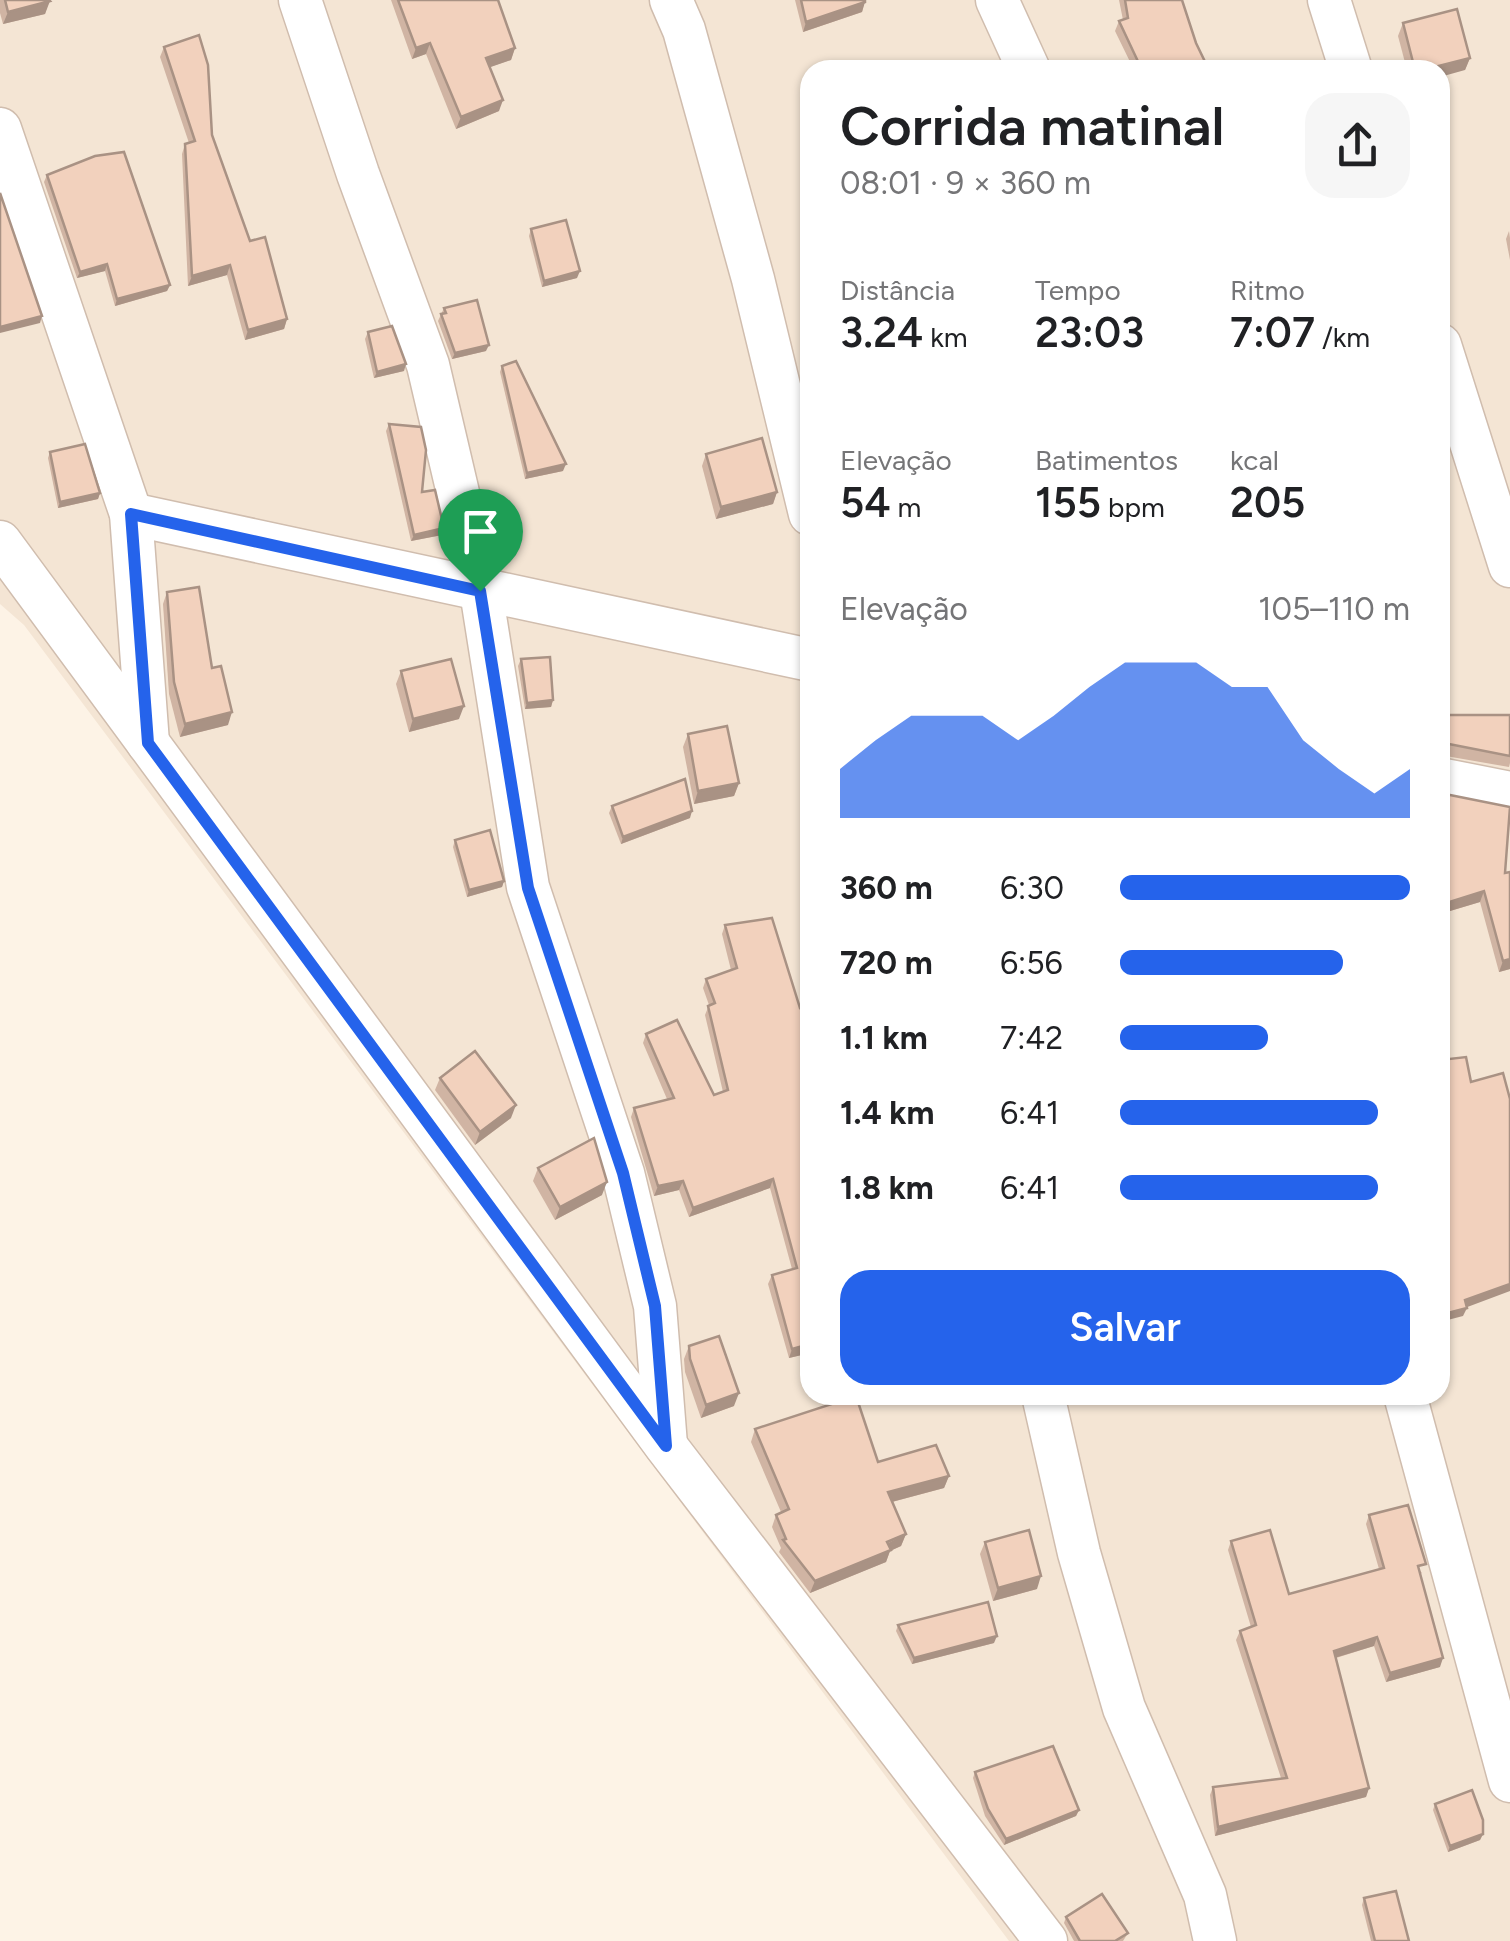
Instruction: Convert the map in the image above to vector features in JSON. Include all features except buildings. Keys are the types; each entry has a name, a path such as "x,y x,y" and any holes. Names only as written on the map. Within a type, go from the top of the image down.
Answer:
{"street":[{"path":"300,0 428,366 480,591 528,888 623,1173 655,1306 666,1446"},
{"path":"670,0 684,30 800,473"},
{"path":"997,0 1024,60"},
{"path":"1330,0 1348,60"},
{"path":"0,129 131,514 148,743"},
{"path":"1450,377 1510,566"},
{"path":"131,514 800,658"},
{"path":"0,542 666,1446 1046,1941"},
{"path":"1450,782 1510,793"},
{"path":"1045,1405 1079,1553 1124,1708 1206,1896 1215,1941"},
{"path":"1407,1405 1510,1781"}],"shaded area":[{"path":"0,0 1510,0 1510,1941 1009,1941 24,625 0,604"}],"route":[{"path":"131,514 480,591 528,888 623,1173 655,1306 666,1446 148,743 131,514"}]}
